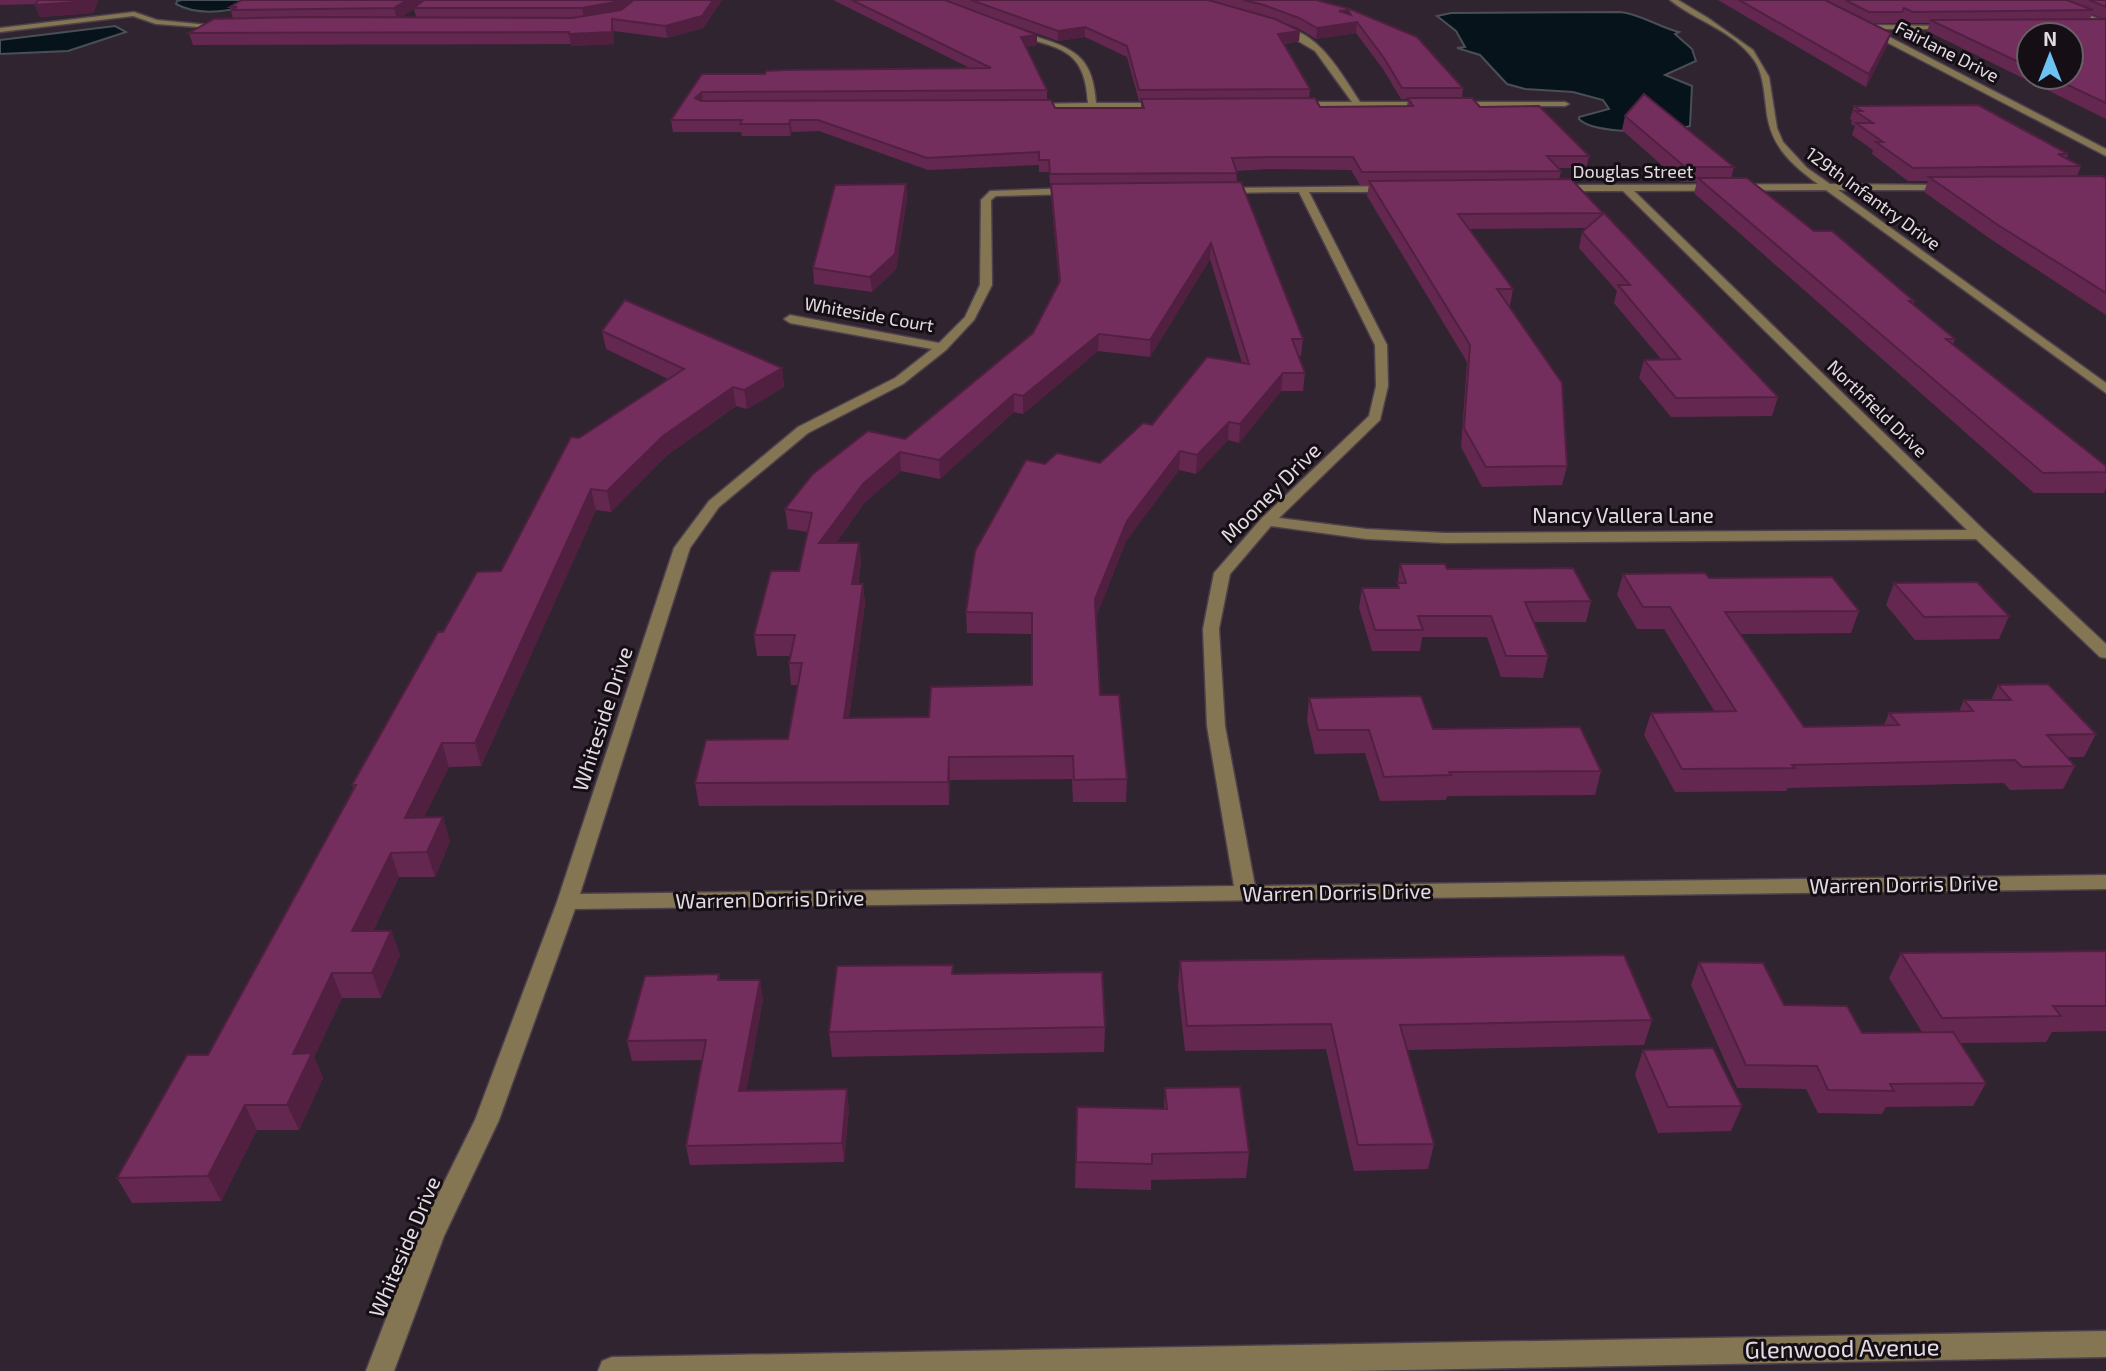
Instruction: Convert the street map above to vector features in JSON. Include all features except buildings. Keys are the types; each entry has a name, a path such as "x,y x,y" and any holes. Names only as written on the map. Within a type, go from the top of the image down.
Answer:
{"street":[{"name":"129th Infantry Drive","path":"1673,0 1734,39 1757,58 1764,76 1776,137 1787,155 2106,388"},
{"path":"2046,0 2106,25"},
{"path":"132,5 134,14"},
{"path":"0,30 134,14 166,23 231,27"},
{"name":"Fairlane Drive","path":"1854,22 2106,153"},
{"path":"2085,26 2106,25"},
{"path":"1274,26 1296,33 1322,50 1357,103"},
{"path":"1864,27 1958,27"},
{"path":"1007,29 1071,52 1085,65 1090,77 1091,105"},
{"path":"1022,106 1175,104"},
{"path":"1287,104 1565,104"},
{"name":"Douglas Street","path":"1545,188 1954,187"},
{"name":"Northfield Drive","path":"1626,188 1980,534 2106,653"},
{"path":"1208,191 1397,189"},
{"name":"Mooney Drive","path":"1246,894 1216,726 1211,629 1222,573 1267,521 1375,417 1382,386 1381,345 1303,190"},
{"name":"Whiteside Drive","path":"380,1371 431,1235 487,1120 567,902 682,548 714,504 803,430 899,381 943,347 970,318 985,285 986,200 993,194 1085,191"},
{"name":"Whiteside Court","path":"790,319 943,347"},
{"name":"Nancy Vallera Lane","path":"1267,521 1366,534 1445,538 1980,534"},
{"name":"Warren Dorris Drive","path":"567,902 2106,882"},
{"name":"Glenwood Avenue","path":"612,1371 2106,1344"}],"shaded area":[{"path":"182,0 273,0 212,12 187,9 176,4"},
{"path":"1620,12 1679,32 1675,34 1692,49 1696,61 1665,75 1692,86 1690,126 1632,131 1587,124 1579,117 1609,109 1603,100 1573,92 1525,89 1507,84 1480,55 1457,48 1465,47 1456,31 1437,16 1451,13"},
{"path":"115,26 126,32 68,51 0,54 0,40"}]}
